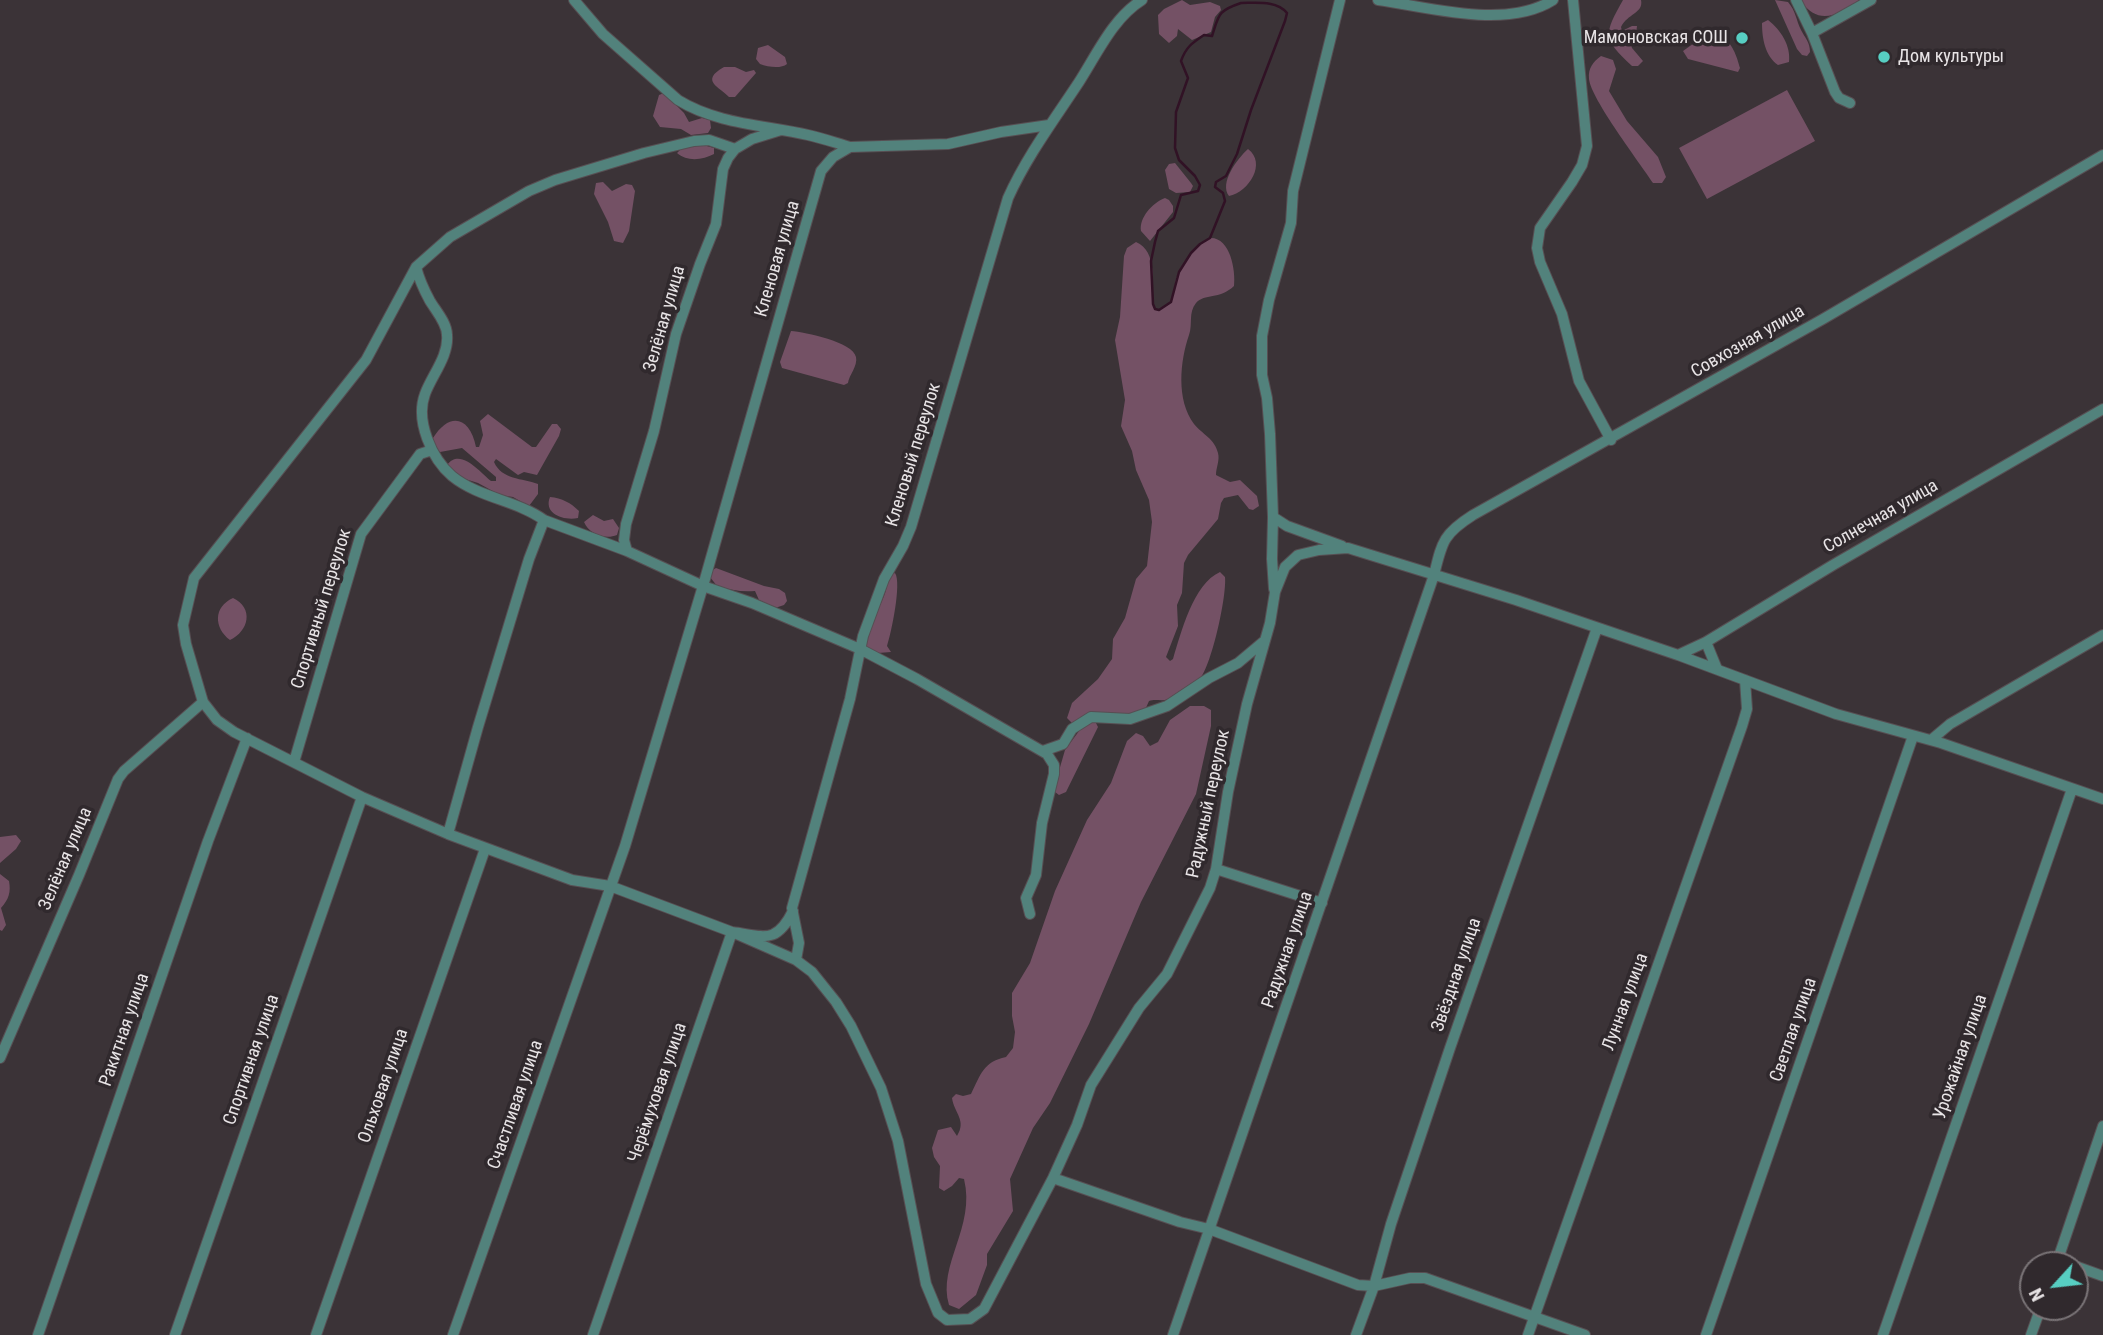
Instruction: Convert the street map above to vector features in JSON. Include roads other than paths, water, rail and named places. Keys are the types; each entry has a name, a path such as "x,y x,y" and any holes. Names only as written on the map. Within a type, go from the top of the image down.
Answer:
{"street":[{"path":"574,0 603,34 678,100 704,114 850,147 948,144 1049,125"},
{"path":"1275,592 1270,434 1262,375 1262,336 1269,300 1291,223 1293,191 1303,147 1340,0"},
{"path":"1378,0 1447,12 1489,14 1530,10 1553,0"},
{"path":"1573,0 1587,146 1577,173 1540,228 1537,248 1559,304 1581,387 1611,440"},
{"path":"1796,0 1835,92 1839,98 1850,103"},
{"path":"1812,33 1871,0"},
{"name":"Кленовый переулок","path":"796,960 799,943 793,911 850,699 860,649 884,579 911,527 1008,198 1049,125 1110,34 1139,2"},
{"path":"781,130 752,139 735,149 709,140 694,141 555,180 518,197 450,237 416,267 366,360 194,578 183,625 204,702 217,720 247,738 362,797 485,849 572,880 610,886 732,932 796,960"},
{"name":"Кленовая улица","path":"610,886 625,846 703,586 821,171 833,158 850,147"},
{"name":"Зелёная улица","path":"627,551 624,540 626,524 654,431 676,334 716,224 723,169 735,149"},
{"name":"Совхозная улица","path":"1434,575 1442,545 1455,527 1823,319 2103,155"},
{"path":"416,267 447,334 445,351 422,405 424,423 432,450 447,472 456,479 534,513 544,520 627,551 703,586 752,603 860,649 1043,751 1052,762 1055,775 1042,822 1036,875 1026,898 1030,914"},
{"name":"Солнечная улица","path":"1678,655 1706,642 1833,565 2103,409"},
{"name":"Спортивный переулок","path":"294,762 361,534 420,454 432,450"},
{"path":"1273,517 1287,526 1348,548"},
{"path":"448,834 529,559 544,520"},
{"name":"Радужный переулок","path":"796,960 812,972 836,1002 851,1026 881,1088 898,1141 926,1284 933,1305 947,1320 975,1317 988,1303 1053,1178 1080,1117 1090,1085 1132,1017 1167,974 1203,905 1216,869 1228,792 1275,592 1285,567 1298,555 1348,548 1678,655 1836,714 1931,740 2103,799"},
{"name":"Радужная улица","path":"1173,1335 1434,575"},
{"name":"Звёздная улица","path":"1356,1335 1450,1048 1597,628"},
{"path":"1931,740 1956,720 2103,635"},
{"path":"1043,751 1063,744 1072,729 1091,717 1130,719 1167,706 1209,678 1238,663 1266,639"},
{"path":"1706,642 1717,669"},
{"name":"Лунная улица","path":"1528,1335 1742,726 1747,709 1745,680"},
{"name":"Зелёная улица","path":"0,1058 118,779 204,702"},
{"name":"Светлая улица","path":"1706,1335 1913,736"},
{"name":"Ракитная улица","path":"38,1335 208,841 247,738"},
{"name":"Урожайная улица","path":"1883,1335 2072,789"},
{"name":"Спортивная улица","path":"175,1335 362,797"},
{"name":"Ольховая улица","path":"316,1335 485,849"},
{"path":"1216,869 1322,904"},
{"name":"Счастливая улица","path":"453,1335 610,886"},
{"path":"732,932 771,936 783,930 793,911"},
{"name":"Черёмуховая улица","path":"593,1335 732,932"},
{"path":"2061,1251 2103,1126"},
{"path":"1053,1178 1180,1222 1209,1229 1349,1282 1374,1286 1410,1278 1424,1278 1585,1335"}],"waterway":[{"path":"1241,3 1278,6 1287,13 1285,21 1237,154 1226,176 1216,182 1215,187 1223,193 1225,201 1210,238 1191,253 1179,272 1171,302 1159,310 1155,309 1151,261 1158,231 1174,218 1181,195 1198,191 1200,185 1179,160 1175,148 1176,112 1188,78 1181,61 1193,43 1204,35 1212,36 1223,11 1241,3"}],"place":[{"name":"Мамоновская СОШ","path":"1742,38"},
{"name":"Дом культуры","path":"1884,57"}]}
